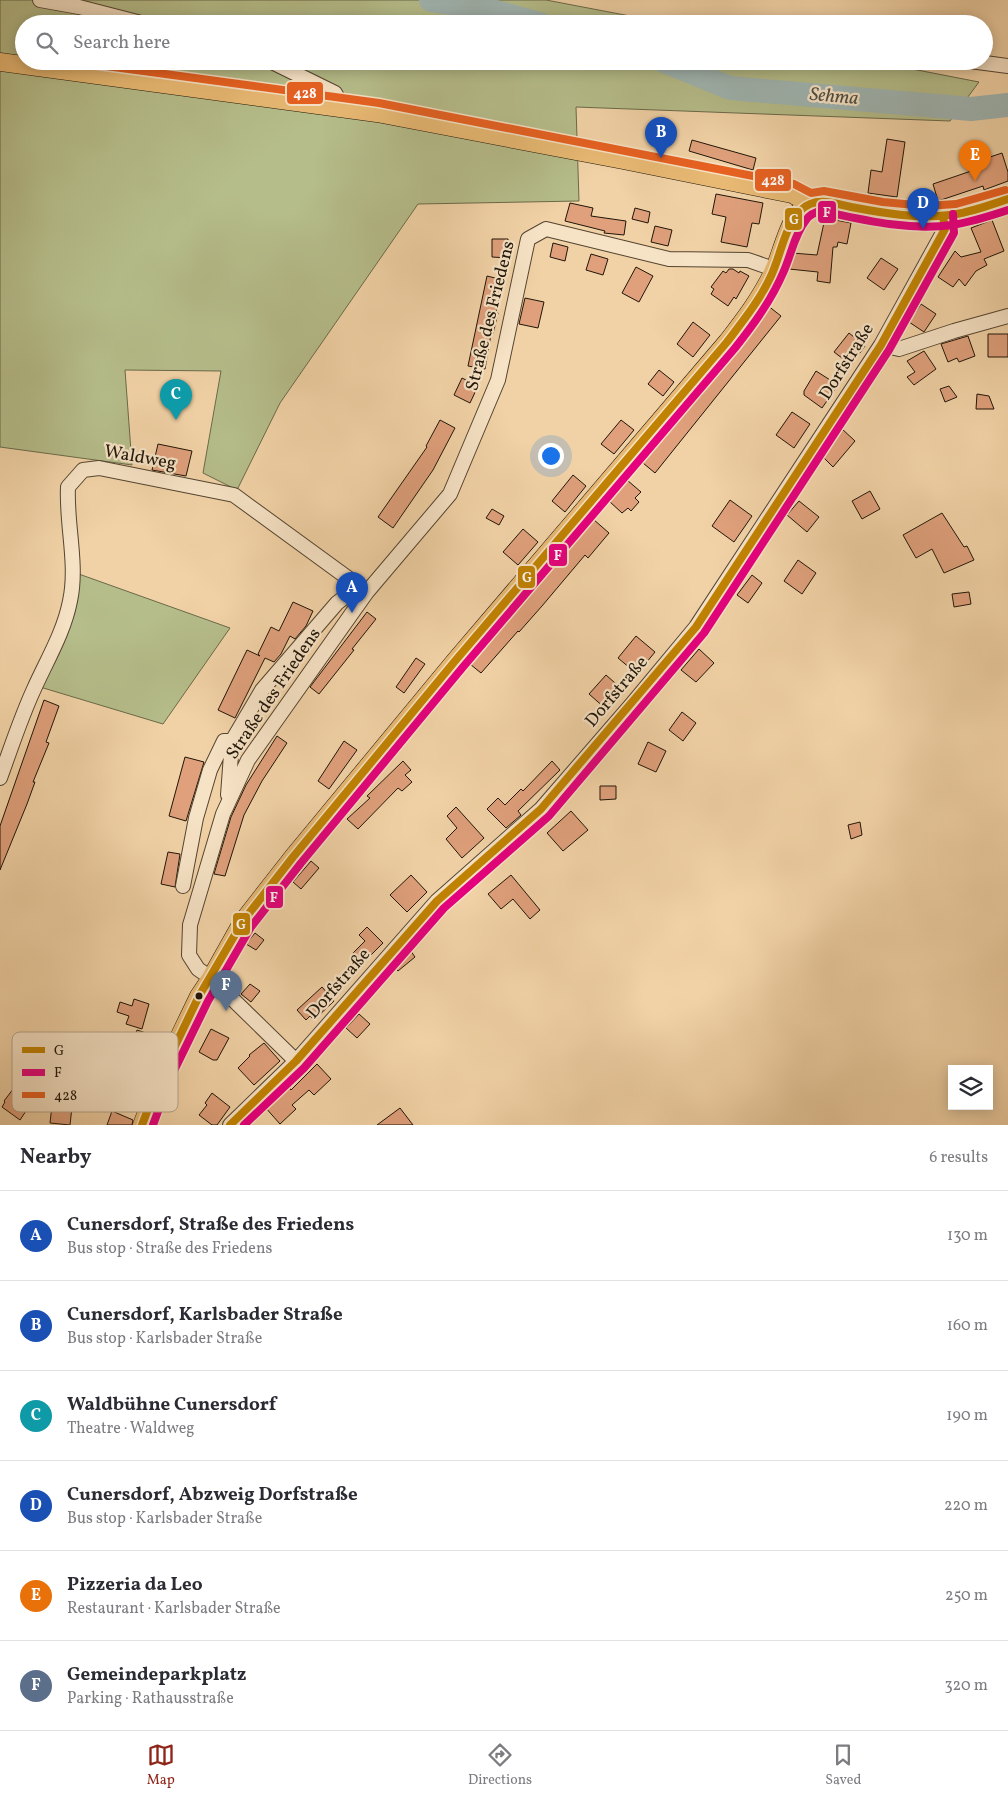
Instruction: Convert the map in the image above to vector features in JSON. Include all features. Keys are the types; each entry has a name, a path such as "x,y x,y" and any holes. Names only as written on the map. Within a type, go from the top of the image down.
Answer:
{"main road":[{"path":"0,62 15,64"},
{"path":"60,70 343,108 604,156 792,194 810,204"},
{"path":"178,1040 199,996 242,921 461,654 743,322 761,295 799,212 816,201 823,201 903,216 943,216 980,208 1008,199"},
{"path":"142,1125 147,1112"}],"street":[{"path":"40,0 110,15"},
{"path":"993,64 1008,66"},
{"path":"288,70 335,93 343,108"},
{"name":"Dorfstraße","path":"230,1125 296,1061 437,901 541,809 696,627 881,345 945,229 943,216"},
{"name":"Straße des Friedens","path":"296,1061 211,978 198,969 189,955 190,925 227,805 248,760 363,589 450,494 498,380 528,239 546,229 669,259 748,260 774,269"},
{"path":"881,345 899,349 954,330 1008,316"},
{"name":"Waldweg","path":"0,778 33,690 61,632 71,600 72,568 67,504 68,487 82,470 99,468 234,495 363,589"},
{"path":"227,805 232,741 262,690 338,603 363,589"},
{"path":"183,886 196,818 210,770 224,741 232,741"}],"green space":[{"path":"0,0 546,0 625,15 15,15 15,70 917,70 979,82 950,121 576,107 579,201 418,204 280,403 237,490 203,473 221,371 125,370 132,465 0,447"},
{"path":"76,573 230,628 163,724 40,687"}],"building":[{"path":"887,139 905,142 897,197 868,193 871,170 882,172"},
{"path":"692,140 756,158 753,170 689,151"},
{"path":"1002,153 1008,172 1008,181 984,190 983,186 938,201 933,184 977,169 975,162"},
{"path":"716,194 763,203 759,224 752,223 747,247 721,242 726,217 712,214"},
{"path":"570,203 593,208 591,216 626,221 624,235 604,233 605,231 565,221"},
{"path":"635,208 650,212 648,223 632,219"},
{"path":"825,218 851,223 847,244 838,242 837,247 833,247 830,283 817,281 818,272 789,269 792,253 817,255"},
{"path":"992,220 1004,251 984,259 987,265 976,271 965,286 959,279 953,287 938,277 955,251 961,257 981,252 971,228"},
{"path":"655,226 672,230 668,246 651,242"},
{"path":"492,239 508,239 508,258 492,257"},
{"path":"553,243 568,247 565,261 550,257"},
{"path":"591,254 608,259 603,275 586,270"},
{"path":"881,258 898,269 884,290 867,278"},
{"path":"636,267 653,276 639,302 622,293"},
{"path":"729,269 739,273 740,271 749,276 736,299 734,297 728,306 711,294 714,289 711,287 723,271 726,273"},
{"path":"487,276 503,280 496,312 498,313 493,334 491,334 485,369 468,366"},
{"path":"525,298 544,302 538,328 519,324"},
{"path":"921,304 936,314 924,332 909,322"},
{"path":"767,305 781,316 655,473 643,463 702,394"},
{"path":"693,322 710,335 693,357 677,344"},
{"path":"849,333 865,346 851,365 834,352"},
{"path":"988,334 1008,334 1008,357 988,357"},
{"path":"968,336 975,356 959,362 957,358 948,362 941,344"},
{"path":"924,351 936,369 914,385 907,377 915,372 907,361"},
{"path":"659,370 674,382 663,396 648,384"},
{"path":"816,371 838,385 822,408 804,395 804,391"},
{"path":"462,378 478,386 470,403 454,395"},
{"path":"949,386 957,397 945,402 940,389"},
{"path":"977,394 989,396 994,409 976,409"},
{"path":"792,412 810,424 794,448 776,435"},
{"path":"440,420 455,428 433,470 393,528 378,517 427,447"},
{"path":"621,420 634,430 614,454 601,444"},
{"path":"841,428 855,441 833,467 820,454"},
{"path":"158,444 192,451 186,476 152,470"},
{"path":"573,475 586,486 565,512 552,501"},
{"path":"627,480 641,492 635,498 639,502 631,511 628,508 622,513 609,501"},
{"path":"870,491 880,509 862,519 852,501"},
{"path":"730,500 752,516 734,542 712,526"},
{"path":"799,501 819,517 807,532 787,515"},
{"path":"492,509 504,516 499,525 486,518"},
{"path":"942,513 964,547 967,546 974,560 944,573 932,549 916,558 903,535"},
{"path":"593,519 609,533 588,558 585,555 481,673 470,664 540,584"},
{"path":"523,529 538,542 518,565 503,552"},
{"path":"798,560 816,573 802,594 784,581"},
{"path":"752,575 762,583 748,603 737,595"},
{"path":"969,592 971,604 954,607 952,594"},
{"path":"293,602 313,611 306,626 295,639 290,636 281,654 274,662 265,658 235,718 218,710 247,650 260,656 258,654 271,627 279,631"},
{"path":"367,612 376,619 319,694 310,687"},
{"path":"636,636 655,652 637,674 618,658"},
{"path":"699,649 714,663 696,682 681,670"},
{"path":"416,658 425,664 404,693 396,687"},
{"path":"606,675 623,690 606,709 589,694"},
{"path":"44,700 59,706 46,742 49,743 33,782 35,782 0,870 0,826"},
{"path":"682,712 696,723 683,741 669,730"},
{"path":"277,736 287,743 262,781 244,815 225,876 214,874 231,817 246,785"},
{"path":"344,741 357,750 329,789 318,781"},
{"path":"648,742 666,751 656,772 638,764"},
{"path":"185,757 204,762 186,821 169,816"},
{"path":"403,761 411,770 405,775 412,782 402,791 398,788 358,829 347,819 370,798 367,796"},
{"path":"552,761 560,770 518,811 521,815 506,828 487,809 498,798 505,805 521,789 523,791"},
{"path":"600,786 616,786 616,799 600,800"},
{"path":"456,807 484,838 462,858 446,839 457,828 447,816"},
{"path":"571,811 588,830 563,851 547,833"},
{"path":"860,822 862,835 851,839 848,825"},
{"path":"168,852 180,854 175,887 161,884"},
{"path":"311,861 319,868 301,889 293,882"},
{"path":"411,875 427,892 407,912 390,895"},
{"path":"511,875 540,910 530,919 513,899 501,909 488,894"},
{"path":"367,927 383,943 361,965 351,955 365,941 359,935"},
{"path":"255,933 264,940 256,950 246,944"},
{"path":"408,947 415,957 398,971 392,965"},
{"path":"250,984 260,991 251,1002 241,994"},
{"path":"322,987 334,1001 314,1020 310,1016 306,1020 297,1010"},
{"path":"134,999 149,1004 142,1029 126,1024 129,1016 117,1012 120,1002 132,1006"},
{"path":"359,1014 370,1024 357,1038 346,1028"},
{"path":"211,1029 229,1038 217,1060 213,1060 199,1052"},
{"path":"264,1043 280,1061 254,1085 238,1068 249,1055"},
{"path":"317,1064 331,1079 314,1095 309,1090 292,1105 296,1109 280,1124 264,1106 287,1085 291,1090"},
{"path":"12,1090 12,1112 25,1112 20,1120 2,1107"},
{"path":"212,1093 230,1107 217,1125 212,1125 199,1115 207,1105 205,1103"},
{"path":"400,1108 413,1125 377,1125"},
{"path":"51,1112 71,1112 70,1125 50,1123"},
{"path":"112,1112 133,1120 132,1125 107,1125"}],"waterway":[{"name":"Sehma","path":"431,0 477,7 507,15"},
{"name":"Sehma","path":"686,70 730,88 971,109 1008,105"}],"transit line":[{"name":"428","path":"135,70 379,103 794,184 811,193 824,191 883,202 926,206 956,204 1005,190"},
{"name":"G","path":"178,1040 199,996 243,921 293,857 455,661 727,342 767,285 787,233 801,210 812,203 831,202 888,213 912,216 937,216 964,212 1008,199"},
{"name":"F","path":"178,1063 208,1001 251,927 301,863 463,667 735,348 755,322 773,293 786,266 798,232 808,218 822,211 887,224 919,227 952,225 1008,210"},
{"name":"F","path":"244,1125 304,1068 444,908 549,816 704,633 889,350 954,233 953,214"},
{"name":"G","path":"230,1125 296,1061 437,901 541,809 696,627 881,345 945,229 943,216"},
{"name":"G","path":"142,1125 147,1112"},
{"name":"F","path":"153,1125 158,1112"}],"place":[{"name":"Cunersdorf, Karlsbader Straße","path":"661,158"},
{"name":"Pizzeria da Leo","path":"975,181"},
{"name":"Cunersdorf, Abzweig Dorfstraße","path":"923,229"},
{"name":"Waldbühne Cunersdorf","path":"176,420"},
{"name":"Cunersdorf, Straße des Friedens","path":"352,613"},
{"name":"Gemeindeparkplatz","path":"226,1011"}]}
